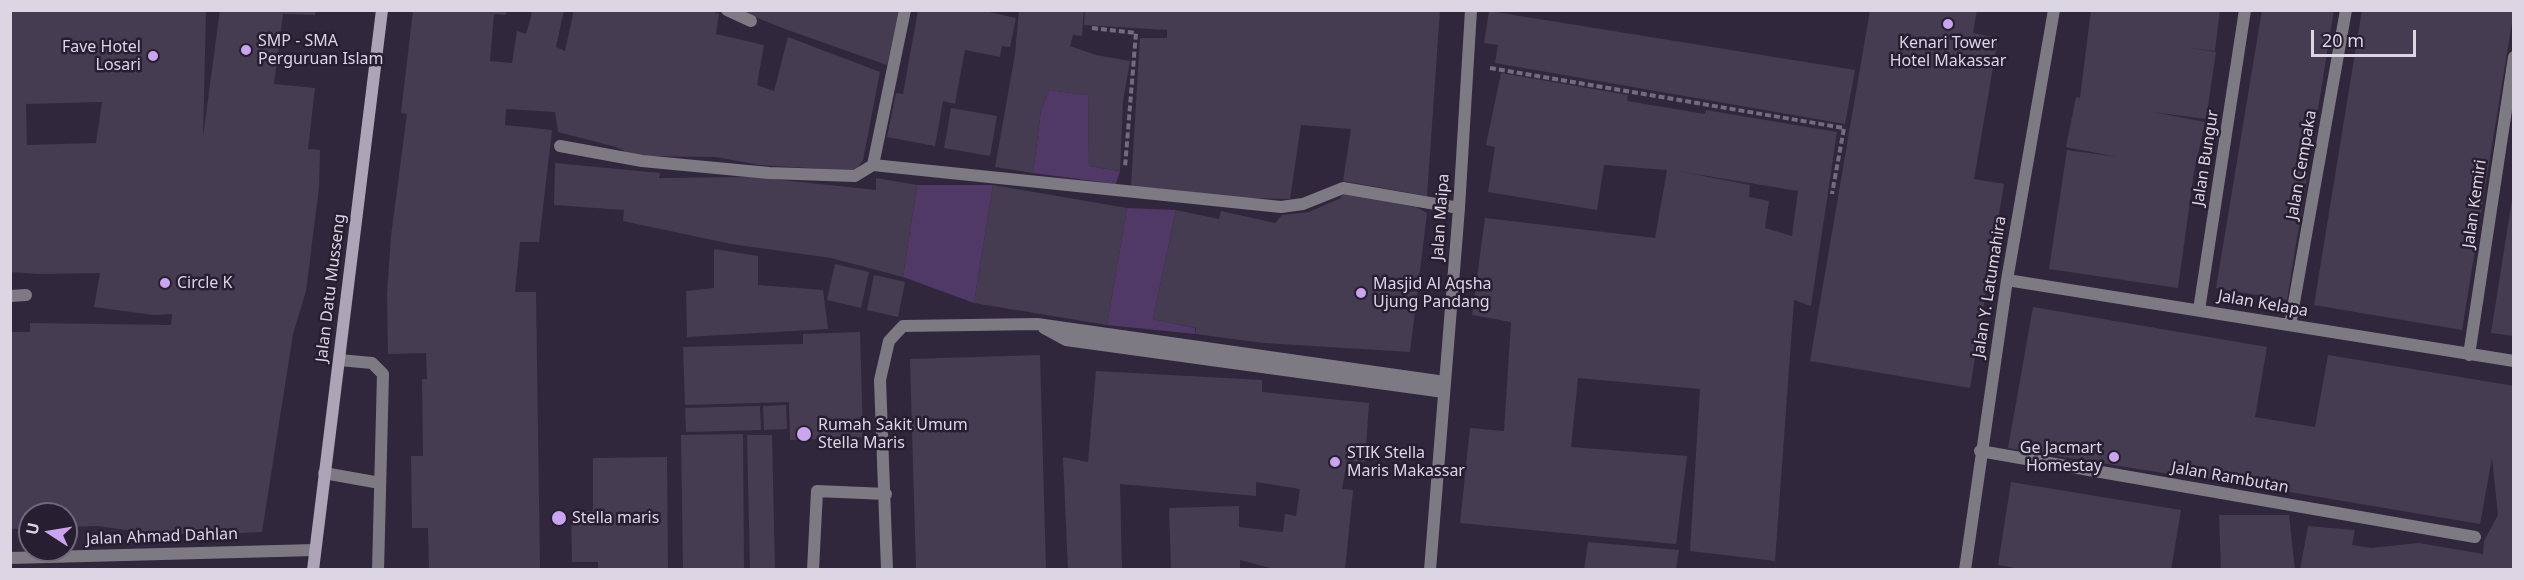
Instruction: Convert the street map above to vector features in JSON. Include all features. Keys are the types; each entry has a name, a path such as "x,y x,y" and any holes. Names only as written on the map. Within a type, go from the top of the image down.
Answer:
{"street":[{"name":"Jalan Datu Musseng","path":"313,570 382,10"},
{"path":"727,10 752,21"},
{"path":"873,165 905,10"},
{"name":"Jalan Maipa","path":"1430,570 1459,208 1471,10"},
{"name":"Jalan Y. Latumahira","path":"1965,570 1980,451 2007,280 2054,10"},
{"name":"Jalan Bungur","path":"2199,310 2245,10"},
{"name":"Jalan Cempaka","path":"2290,326 2346,10"},
{"name":"Jalan Kemiri","path":"2469,355 2514,57"},
{"path":"560,147 642,161 769,173 855,176 873,165 1281,207 1303,204 1343,188 1459,208"},
{"name":"Jalan Kelapa","path":"2007,280 2514,361"},
{"path":"10,296 26,295"},
{"path":"887,570 880,380 889,341 903,327 1036,324 1066,340 1445,387"},
{"path":"339,360 372,363 383,374 378,570"},
{"name":"Jalan Rambutan","path":"1980,451 2475,537"},
{"path":"324,473 380,483"},
{"path":"813,570 817,491 886,494"},
{"name":"Jalan Ahmad Dahlan","path":"10,558 315,550"}],"path":[{"path":"1092,28 1136,33 1123,191"},
{"path":"1468,64 1844,128 1832,194"}],"shaded area":[{"path":"1049,90 1088,95 1089,166 1120,171 1116,184 1033,173 1041,110"},
{"path":"917,185 993,185 974,303 903,277"},
{"path":"1127,208 1176,210 1153,319 1195,328 1195,334 1107,325"}],"building":[{"path":"10,10 206,10 203,137 220,10 316,10 315,15 283,14 274,84 315,88 308,149 320,150 319,187 306,291 293,334 262,532 199,535 133,531 98,526 78,527 78,502 18,502 18,529 10,529 10,332 30,332 30,323 171,325 172,314 154,315 94,307 100,273 10,272","holes":["102,102 96,143 27,145 26,104"]},
{"path":"413,10 507,10 506,15 494,14 490,61 512,63 517,31 526,34 532,13 526,10 564,10 556,47 565,51 574,10 710,10 719,14 716,34 764,45 757,85 774,91 788,37 880,72 863,160 856,171 759,165 716,157 635,156 616,147 558,132 555,112 506,109 505,125 552,130 539,242 520,242 515,292 536,292 540,570 429,570 428,528 412,528 411,456 423,456 422,379 427,379 426,353 388,354 387,294 391,236 407,114 401,113"},
{"path":"746,10 899,10 887,65 785,29 745,13"},
{"path":"918,10 980,10 1016,18 1010,47 1002,46 1000,57 965,50 955,104 943,101 935,146 887,137 896,93 903,94"},
{"path":"1019,10 1084,10 1082,36 1073,35 1070,46 1096,55 1130,61 1123,101 1120,171 1089,166 1088,95 1049,90 1041,110 1033,173 995,167 1015,54"},
{"path":"1085,10 1440,10 1427,196 1343,181 1351,129 1301,125 1290,199 1245,198 1131,186 1140,38 1167,38 1167,30 1084,25"},
{"path":"1870,10 1977,10 1973,33 1998,38 1974,179 2004,184 1970,388 1810,361"},
{"path":"2091,10 2220,10 2215,51 2190,48 2216,52 2206,119 2153,112 2205,122 2194,172 2178,288 2049,269 2067,150 2117,157 2066,147 2076,97 2080,98"},
{"path":"2262,10 2334,10 2287,300 2216,288"},
{"path":"2362,10 2514,10 2462,330 2314,305"},
{"path":"1489,11 1855,70 1845,124 1495,63 1498,45 1484,43"},
{"path":"1501,73 1628,95 1627,101 1705,114 1706,110 1837,132 1811,306 1794,300 1775,561 1690,551 1700,389 1578,378 1571,447 1687,456 1676,544 1460,523 1470,428 1504,431 1511,322 1472,315 1485,218 1655,238 1667,170 1604,165 1597,210 1488,192 1495,147 1486,145","holes":["1677,171 1798,191 1792,236 1765,228 1769,201 1749,197 1750,185"]},
{"path":"951,108 997,116 990,156 944,148"},
{"path":"555,163 660,173 659,178 754,177 876,190 876,178 917,185 903,277 831,258 731,244 623,221 624,210 554,205"},
{"path":"993,185 1127,208 1107,325 974,303"},
{"path":"1342,193 1416,207 1427,213 1410,352 1264,343 1195,334 1196,328 1153,319 1176,210 1219,219 1221,211 1275,223 1282,215 1309,212 1341,198"},
{"path":"2512,200 2514,200 2514,336 2491,333"},
{"path":"714,249 758,256 758,285 823,290 828,329 687,337 686,291 714,288"},
{"path":"835,264 869,272 861,308 827,300"},
{"path":"874,275 905,282 898,317 867,310"},
{"path":"2033,307 2267,347 2255,417 2315,427 2328,355 2514,386 2514,570 2300,570 2308,526 2355,530 2352,545 2371,548 2419,543 2483,554 2484,541 2498,515 2492,458 2480,524 2188,475 2188,477 2008,448"},
{"path":"860,332 863,437 790,440 789,402 685,405 683,347 803,344 803,334"},
{"path":"1040,355 1046,570 916,570 910,359"},
{"path":"1096,371 1262,380 1262,392 1369,403 1365,462 1347,461 1342,489 1353,490 1345,570 1278,570 1240,560 1240,570 1171,570 1169,508 1239,506 1239,527 1283,532 1285,514 1296,516 1300,489 1256,482 1256,496 1120,484 1122,570 1068,570 1063,457 1088,462"},
{"path":"786,405 787,429 764,430 763,406"},
{"path":"760,406 761,430 686,432 685,408"},
{"path":"743,434 744,570 683,570 681,435"},
{"path":"747,435 772,435 775,570 750,570"},
{"path":"667,457 668,570 598,570 598,562 572,562 571,511 593,511 593,458"},
{"path":"2011,482 2181,510 2171,570 2026,570 1998,565"},
{"path":"2219,515 2289,515 2295,570 2221,570"},
{"path":"1588,542 1679,550 1676,570 1584,570"}],"place":[{"name":"Kenari Tower Hotel Makassar","path":"1948,24"},
{"name":"SMP - SMA Perguruan Islam","path":"246,50"},
{"name":"Fave Hotel Losari","path":"153,56"},
{"name":"Circle K","path":"165,283"},
{"name":"Masjid Al Aqsha Ujung Pandang","path":"1361,293"},
{"name":"Rumah Sakit Umum Stella Maris","path":"804,434"},
{"name":"Ge Jacmart Homestay","path":"2114,457"},
{"name":"STIK Stella Maris Makassar","path":"1335,462"},
{"name":"Stella maris","path":"559,518"}]}
